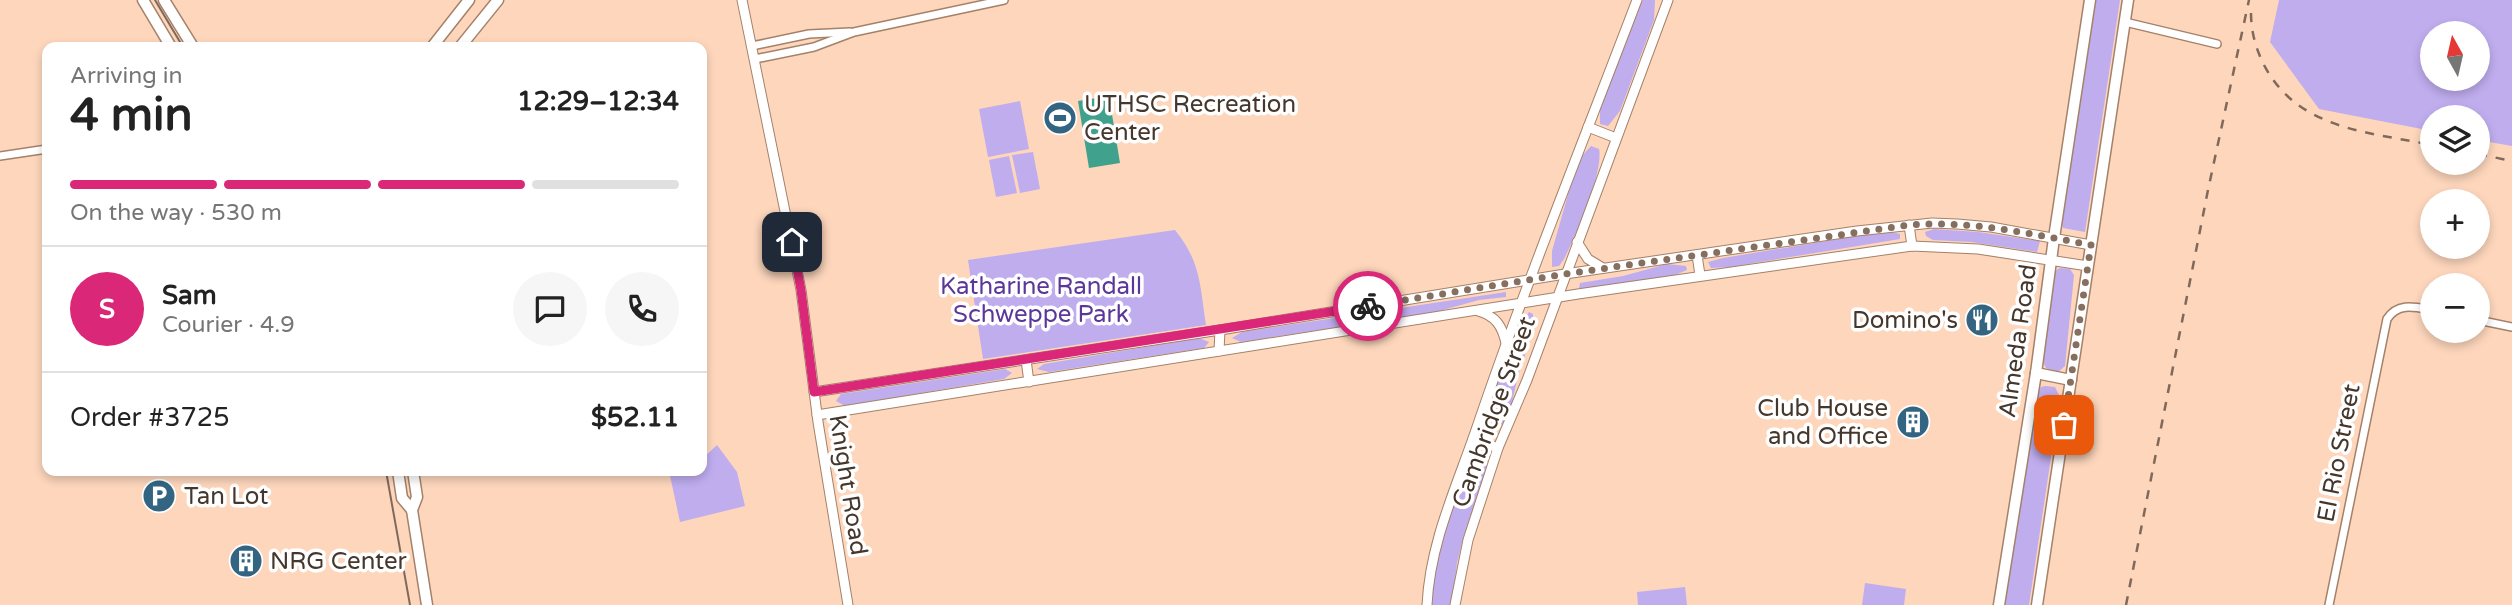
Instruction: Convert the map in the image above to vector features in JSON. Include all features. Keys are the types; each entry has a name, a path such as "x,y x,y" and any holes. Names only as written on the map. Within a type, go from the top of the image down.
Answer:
{"main road":[{"path":"143,0 168,42"},
{"path":"164,0 190,42"},
{"path":"436,42 469,0"},
{"path":"464,42 498,0"},
{"name":"Almeda Road","path":"1999,605 2090,0"},
{"path":"2037,605 2128,0"},
{"path":"2036,373 2071,380"},
{"path":"399,476 402,498 412,510"},
{"path":"414,476 417,497 412,510 427,605"}],"street":[{"name":"Knight Road","path":"742,0 801,290 817,415 848,605"},
{"path":"755,59 814,47 854,32 1004,0"},
{"name":"Cambridge Street","path":"1427,605 1428,584 1445,515 1506,344 1637,0"},
{"name":"Cambridge Street","path":"1455,605 1468,540 1498,448 1527,380 1668,0"},
{"path":"2124,23 2217,44"},
{"path":"752,46 822,32 854,32"},
{"path":"1588,127 1616,138"},
{"path":"0,156 42,150"},
{"path":"814,392 1603,268 1909,225 1957,224 2091,245"},
{"path":"1909,225 1912,246"},
{"path":"1577,242 1588,258 1603,268"},
{"path":"817,415 1523,302 1912,246 1943,245 2088,266"},
{"path":"1697,255 1700,275"},
{"name":"El Rio Street","path":"2329,605 2365,416 2387,319 2392,310 2403,306 2420,308"},
{"path":"1470,311 1484,312 1496,319 1506,344"},
{"path":"2490,322 2512,327"},
{"path":"1219,351 1220,330"},
{"path":"1026,360 1029,382"},
{"path":"1473,439 1498,448"}],"green space":[{"path":"1643,0 1655,0 1654,20 1620,111 1608,126 1600,124 1600,105"},
{"path":"2096,0 2120,0 2085,232 2063,228 2062,224"},
{"path":"2279,0 2512,0 2512,146 2490,142 2490,105 2420,105 2420,129 2319,109 2270,42"},
{"path":"1020,101 1029,149 988,157 979,109"},
{"path":"1591,146 1599,149 1593,188 1564,259 1559,266 1552,267 1552,251 1573,177 1581,157"},
{"path":"1033,152 1040,189 1020,193 1012,155"},
{"path":"1009,156 1017,193 996,197 989,160"},
{"path":"1934,229 2040,241 2037,252 1971,242 1933,240 1926,236 1925,232"},
{"name":"Katharine Randall Schweppe Park","path":"1175,230 1195,264 1206,325 983,359 968,260"},
{"path":"1887,231 1900,234 1900,239 1730,267 1711,268 1708,262 1723,258"},
{"path":"1667,264 1686,266 1687,270 1670,277 1585,290 1579,288 1580,283 1623,276"},
{"path":"2060,268 2070,269 2074,275 2065,366 2058,372 2046,368 2042,360 2055,271"},
{"path":"1506,292 1506,297 1479,300 1432,313 1241,342 1232,338 1242,332"},
{"path":"1529,312 1533,314 1533,332 1506,419 1493,434 1486,432 1494,389 1515,337"},
{"path":"1199,338 1209,342 1204,348 1049,372 1037,369 1044,364"},
{"path":"1005,369 1012,373 1004,379 845,406 836,401 841,394"},
{"path":"2041,387 2055,387 2060,397 2029,605 2004,605 2037,394"},
{"path":"717,445 737,472 745,506 680,522 670,476 707,476 707,454"},
{"path":"1477,454 1484,456 1487,467 1464,535 1457,563 1452,605 1431,605 1440,549 1452,502 1468,465"},
{"path":"1865,583 1906,589 1904,605 1862,605"},
{"path":"1685,587 1687,605 1638,605 1637,592"}],"water":[{"path":"1109,96 1120,163 1089,168 1078,101"}],"tram line":[{"path":"155,0 180,42"},
{"path":"387,476 410,605"}],"railway":[{"path":"2126,605 2208,190 2249,0"},
{"path":"2251,13 2254,40 2264,65 2278,87 2296,103 2337,125 2420,143"},
{"path":"2490,156 2512,161"}],"way so far":[{"path":"1368,306 1857,231 1932,223 1991,227 2091,245 2064,425"}],"place":[{"name":"UTHSC Recreation Center","path":"1060,118"},
{"name":"Domino's","path":"1982,320"},
{"name":"Club House and Office","path":"1913,422"},
{"name":"Tan Lot","path":"159,496"},
{"name":"NRG Center","path":"246,561"}],"route":[{"path":"792,242 814,392 1368,306"}]}
